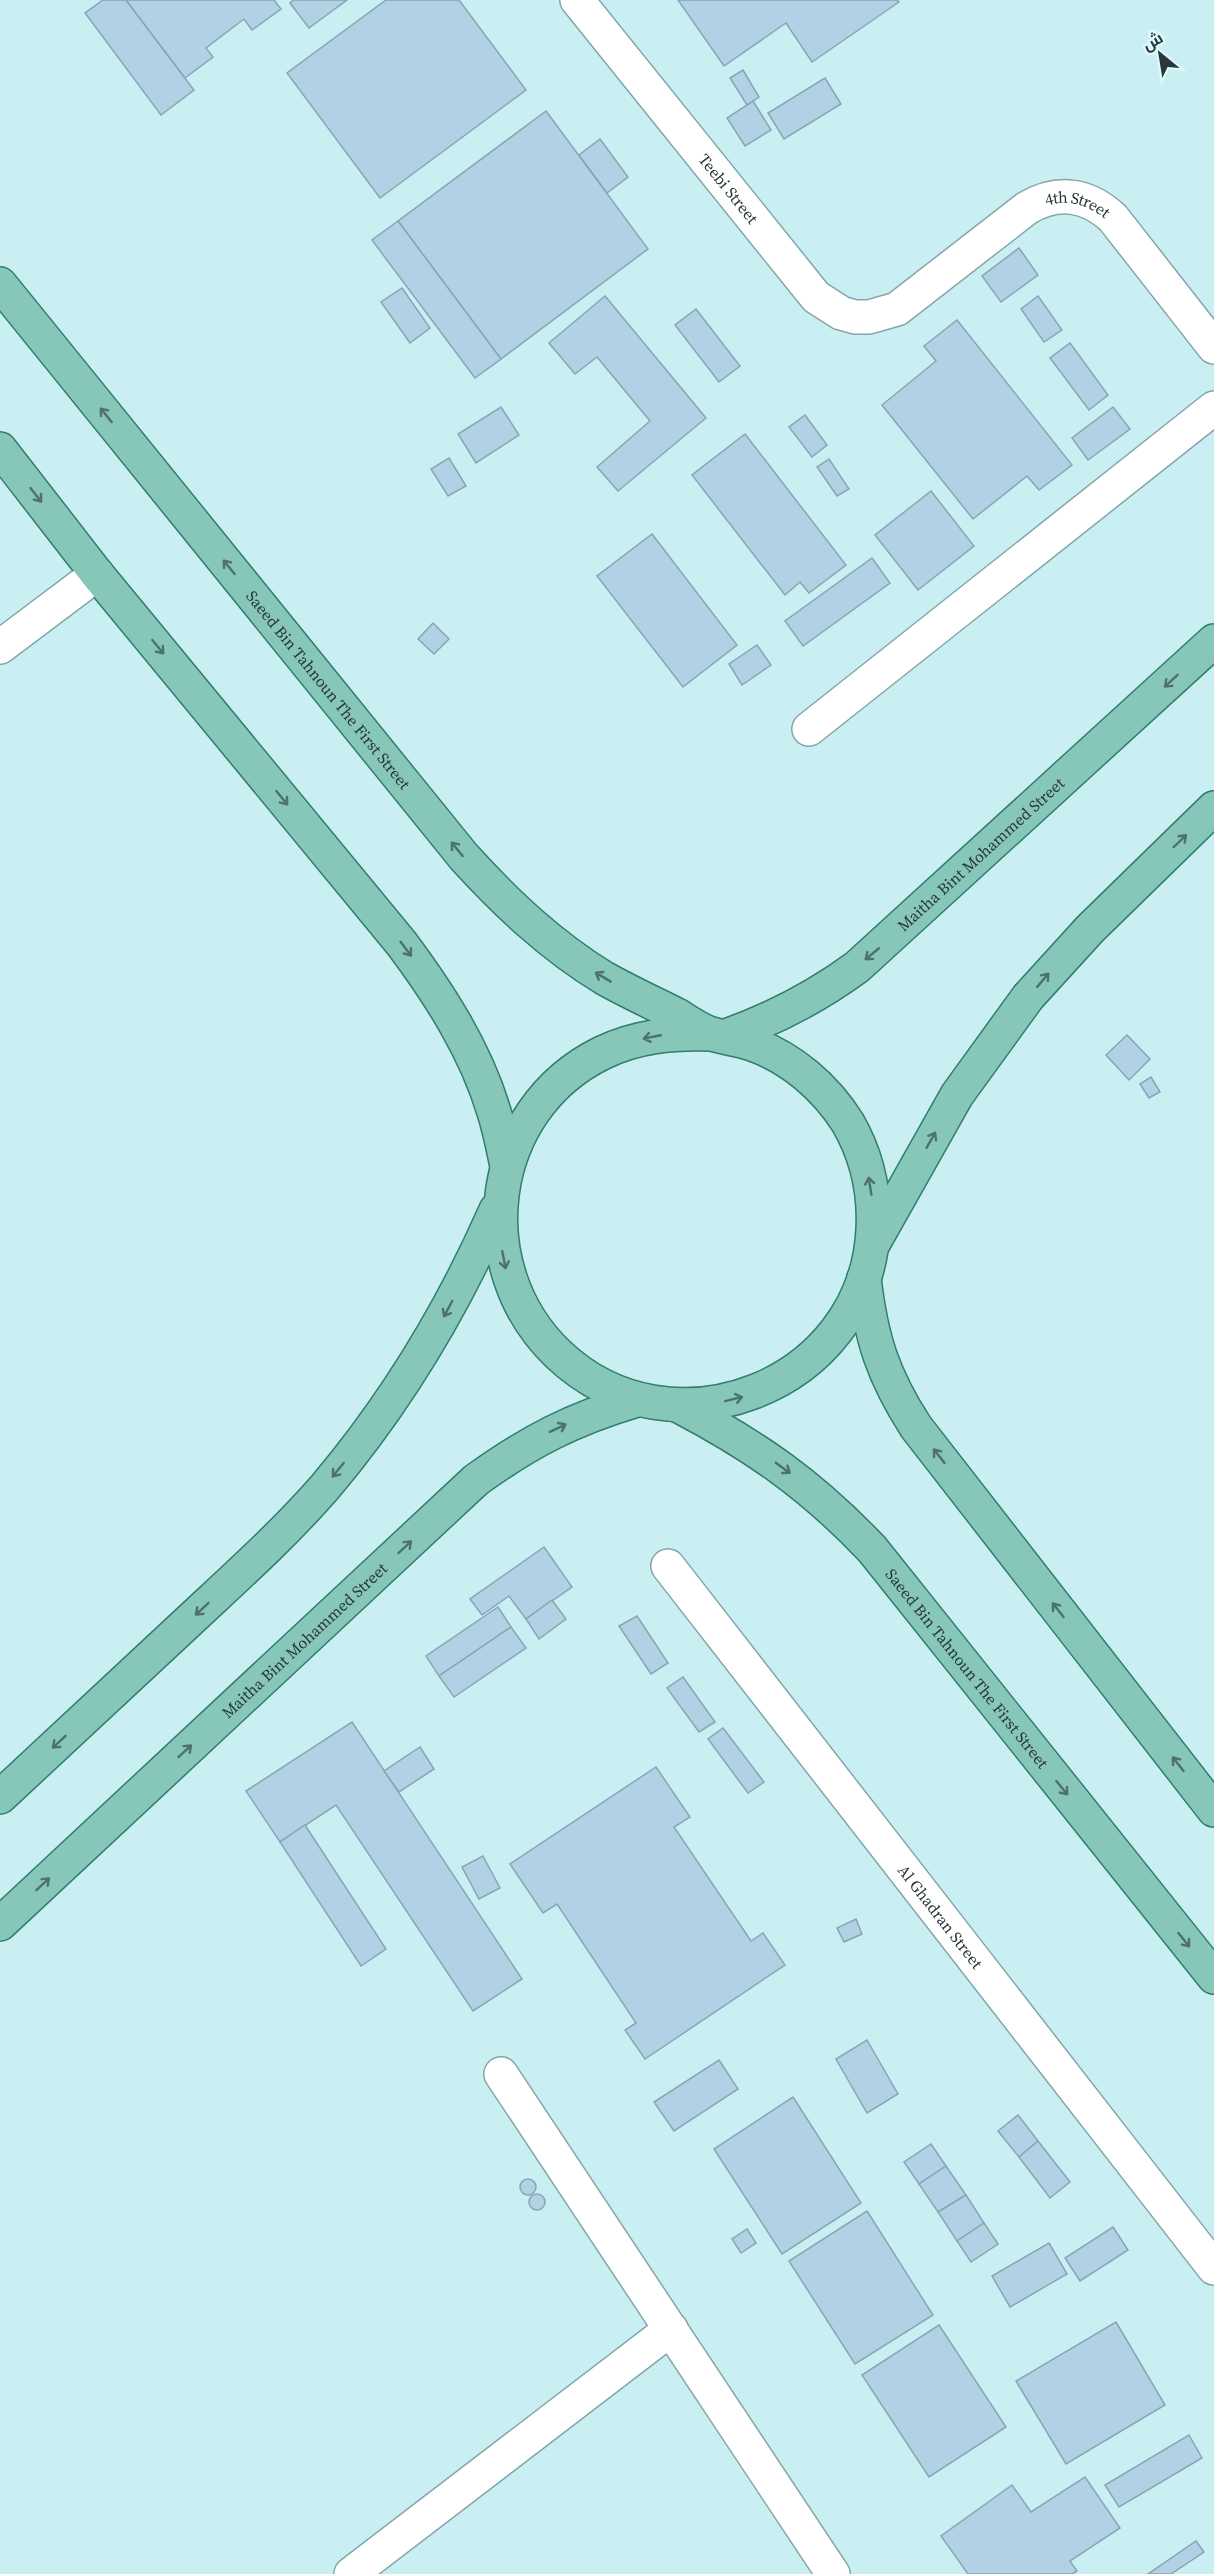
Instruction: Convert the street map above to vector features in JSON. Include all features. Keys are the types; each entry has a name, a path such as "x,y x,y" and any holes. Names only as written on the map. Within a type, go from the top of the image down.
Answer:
{"main road":[{"name":"Saeed Bin Tahnoun The First Street","path":"0,284 456,848 494,890 530,925 605,978 718,1035"},
{"path":"0,449 97,574 394,934 428,980 472,1057 494,1111 507,1166"},
{"name":"Maitha Bint Mohammed Street","path":"718,1035 795,1008 827,989 857,967 1214,641"},
{"path":"872,1246 957,1095 1028,997 1090,929 1214,808"},
{"path":"0,1797 279,1537 325,1487 400,1388 442,1321 474,1261 500,1200 507,1166 522,1132 542,1100 569,1074 601,1053 635,1040 672,1033 718,1035 756,1045 784,1059 809,1077 831,1099 849,1125 862,1153 871,1183 874,1214 872,1246 864,1278 852,1306 836,1331 816,1354 767,1388 738,1399 679,1406 637,1400 602,1386 570,1366 543,1340 521,1309 507,1274 500,1237 500,1200"},
{"path":"864,1278 868,1318 879,1357 895,1393 916,1427 1214,1810"},
{"name":"Maitha Bint Mohammed Street","path":"0,1924 476,1480 513,1453 552,1430 594,1412 637,1400"},
{"name":"Saeed Bin Tahnoun The First Street","path":"679,1406 752,1447 801,1481 872,1549 1214,1977"}],"street":[{"name":"Teebi Street","path":"577,0 816,297 841,313 855,317 884,314 909,300"},
{"name":"4th Street","path":"909,300 1027,208 1041,200 1072,196 1101,207 1113,218 1214,347"},
{"path":"809,729 1214,408"},
{"path":"0,646 97,574"},
{"name":"Al Ghadran Street","path":"668,1566 1214,2268"},
{"path":"501,2074 833,2574"},
{"path":"351,2574 672,2330"}],"building":[{"path":"103,0 126,0 194,90 161,115 85,13"},
{"path":"126,0 274,0 281,9 252,30 244,19 206,48 213,57 185,78"},
{"path":"293,0 347,0 309,28 290,3"},
{"path":"386,0 459,0 526,90 380,198 287,73"},
{"path":"678,0 897,0 899,2 812,62 786,23 724,66"},
{"path":"743,70 759,97 747,105 730,78"},
{"path":"825,78 841,104 784,139 768,113"},
{"path":"753,101 771,130 745,146 727,118"},
{"path":"546,111 648,249 501,359 398,221"},
{"path":"600,139 628,177 607,193 579,155"},
{"path":"398,221 501,359 475,378 372,240"},
{"path":"1019,248 1038,275 1001,302 982,276"},
{"path":"402,288 430,328 410,343 381,302"},
{"path":"605,296 706,418 618,491 597,467 650,421 597,357 575,374 549,343"},
{"path":"1038,296 1062,330 1044,342 1021,309"},
{"path":"696,309 740,366 719,382 675,325"},
{"path":"957,320 1072,465 1039,490 1027,476 973,519 882,405 936,361 924,346"},
{"path":"1070,343 1108,395 1089,410 1050,358"},
{"path":"501,407 519,435 476,463 458,434"},
{"path":"1113,407 1130,429 1088,460 1072,438"},
{"path":"805,415 827,445 812,457 789,427"},
{"path":"745,434 846,565 809,593 800,582 785,595 692,475"},
{"path":"449,458 466,486 448,496 431,469"},
{"path":"829,459 849,489 837,496 817,467"},
{"path":"931,491 974,546 918,590 875,535"},
{"path":"652,534 737,645 683,687 597,576"},
{"path":"872,558 890,583 803,646 785,621"},
{"path":"433,623 449,639 434,654 418,639"},
{"path":"757,645 771,665 742,685 729,664"},
{"path":"1127,1035 1150,1059 1129,1080 1106,1055"},
{"path":"1151,1077 1160,1092 1149,1098 1140,1084"},
{"path":"544,1547 572,1587 526,1619 509,1596 482,1615 470,1599"},
{"path":"552,1600 566,1619 539,1639 526,1619"},
{"path":"498,1607 511,1627 439,1676 426,1656"},
{"path":"637,1616 668,1663 651,1674 619,1626"},
{"path":"511,1627 526,1648 454,1697 439,1676"},
{"path":"683,1677 715,1722 699,1732 667,1688"},
{"path":"352,1722 522,1979 473,2011 336,1805 280,1842 246,1791"},
{"path":"723,1728 764,1782 748,1793 708,1739"},
{"path":"420,1747 434,1769 399,1792 384,1771"},
{"path":"656,1767 690,1817 674,1827 751,1941 763,1933 785,1965 645,2059 625,2030 636,2023 557,1904 543,1913 510,1864"},
{"path":"305,1825 386,1949 361,1966 280,1842"},
{"path":"483,1856 500,1888 479,1899 462,1867"},
{"path":"856,1919 862,1934 844,1942 837,1928"},
{"path":"867,2040 898,2094 867,2113 836,2059"},
{"path":"719,2060 738,2089 674,2131 654,2102"},
{"path":"793,2097 861,2203 782,2254 714,2149"},
{"path":"1018,2115 1038,2141 1019,2157 998,2131"},
{"path":"1038,2141 1070,2182 1050,2198 1019,2157"},
{"path":"931,2144 946,2166 919,2184 904,2162"},
{"path":"946,2166 966,2195 938,2212 919,2184"},
{"path":"525,2179 531,2179 536,2187 534,2193 525,2195 520,2190 520,2184"},
{"path":"534,2194 540,2194 545,2202 543,2208 534,2210 529,2205 529,2199"},
{"path":"966,2195 984,2223 957,2241 938,2212"},
{"path":"867,2211 933,2315 855,2364 789,2261"},
{"path":"984,2223 998,2244 971,2262 957,2241"},
{"path":"1113,2227 1128,2250 1080,2281 1065,2258"},
{"path":"747,2229 756,2243 741,2253 732,2239"},
{"path":"1049,2243 1067,2274 1010,2307 992,2276"},
{"path":"1116,2322 1165,2405 1066,2464 1016,2381"},
{"path":"939,2325 1006,2427 929,2477 862,2375"},
{"path":"1189,2435 1202,2458 1119,2507 1105,2485"},
{"path":"1085,2477 1120,2528 1070,2561 1077,2571 1072,2574 968,2574 941,2536 1012,2485 1031,2512"},
{"path":"1196,2541 1204,2552 1171,2574 1148,2574"}]}
